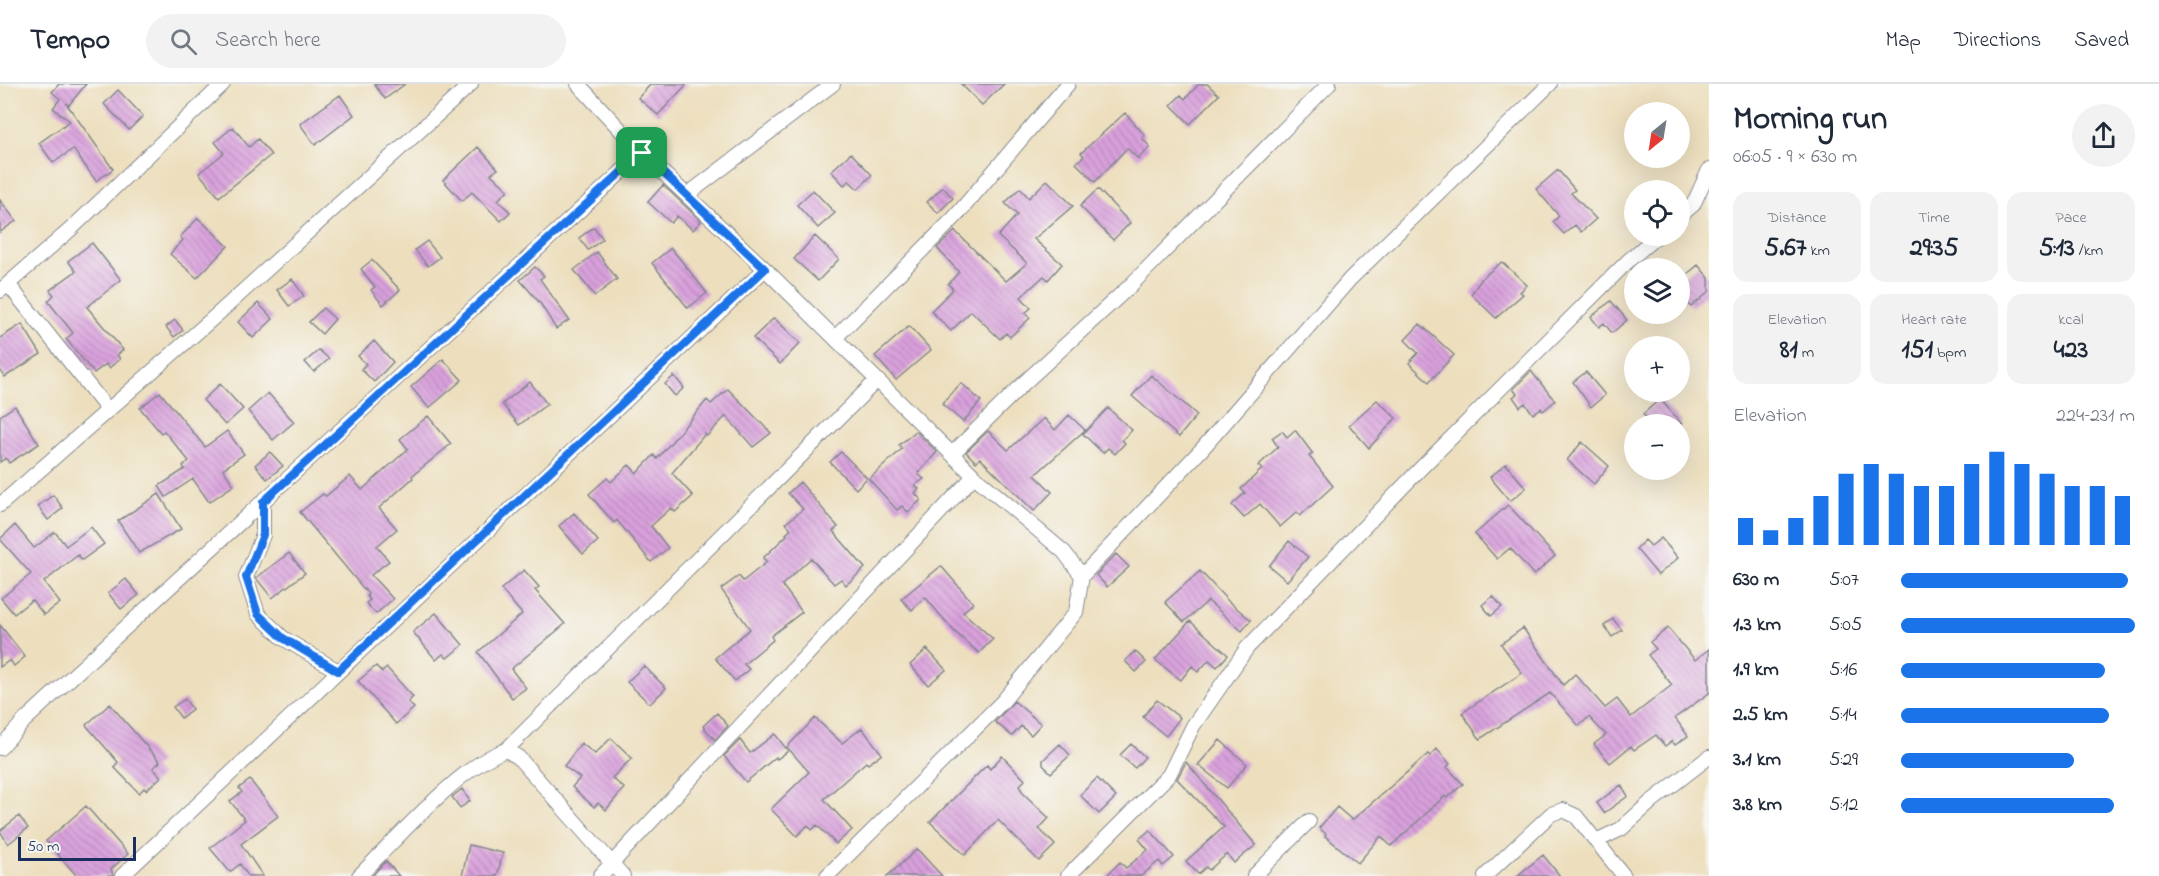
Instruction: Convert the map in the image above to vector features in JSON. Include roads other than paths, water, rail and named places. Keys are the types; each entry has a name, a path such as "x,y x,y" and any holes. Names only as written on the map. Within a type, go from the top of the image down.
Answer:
{"street":[{"path":"108,410 4,288 71,230 223,84"},
{"path":"0,505 471,84"},
{"path":"578,84 642,153 765,269 974,476 1064,552 1082,576"},
{"path":"687,195 833,84"},
{"path":"835,338 955,217 1068,84"},
{"path":"952,454 1025,382 1129,287 1329,84"},
{"path":"827,876 1003,701 1076,612 1082,576 1202,449 1350,279 1550,84"},
{"path":"0,748 25,720 642,153"},
{"path":"1690,208 1709,170"},
{"path":"1068,876 1169,775 1193,726 1247,648 1422,467 1629,260 1646,246"},
{"path":"122,876 765,269"},
{"path":"359,876 464,776 489,756 506,750 877,380"},
{"path":"600,876 974,476"},
{"path":"263,502 263,535 246,577 258,614 283,638 338,671"},
{"path":"506,750 518,757 623,876"},
{"path":"1596,841 1621,829 1652,801 1709,757"},
{"path":"1485,876 1551,814 1563,810 1576,816 1624,876"},
{"path":"1254,876 1310,821"}]}
